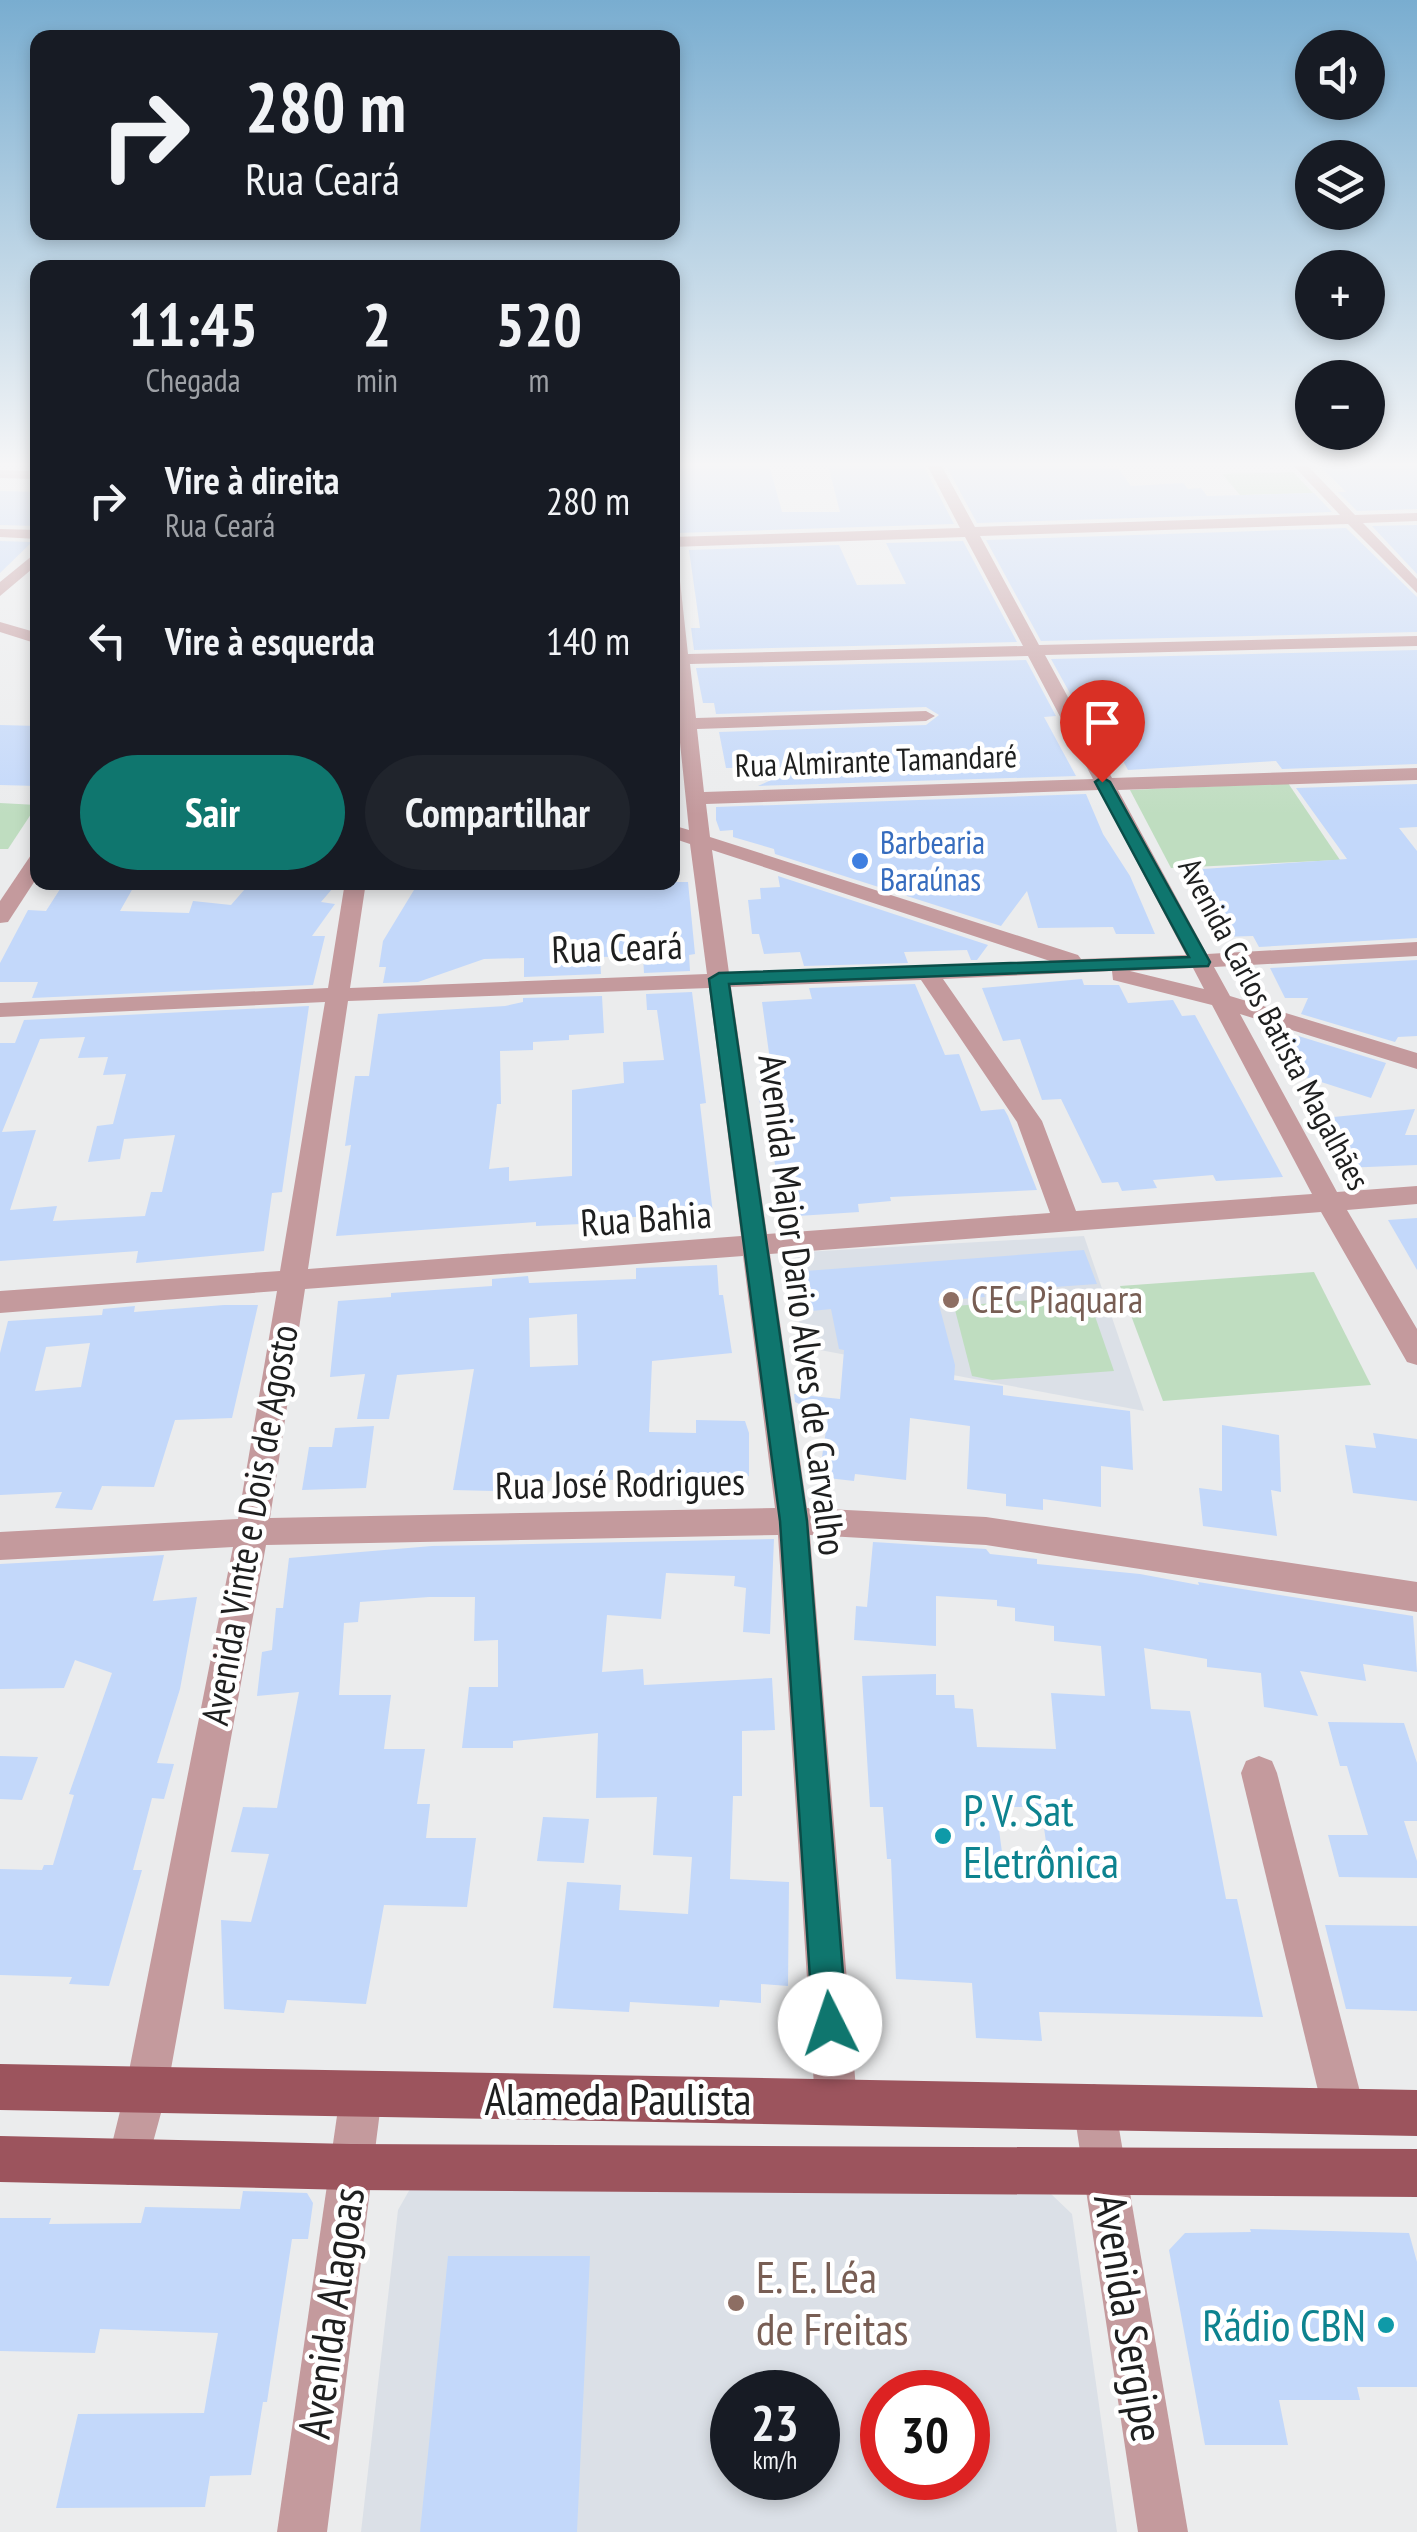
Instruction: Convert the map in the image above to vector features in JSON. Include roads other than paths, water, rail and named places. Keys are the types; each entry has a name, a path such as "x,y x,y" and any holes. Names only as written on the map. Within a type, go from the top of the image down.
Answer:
{"main road":[{"name":"Alameda Paulista","path":"0,2088 1417,2113"},
{"name":"Alameda Paulista","path":"0,2159 351,2168 1417,2173"}],"street":[{"name":"Avenida Carlos Batista Magalhães","path":"995,579 1102,782 1417,1354"},
{"path":"0,628 30,637"},
{"path":"680,669 1034,652 1417,640"},
{"name":"Avenida Major Dario Alves de Carvalho","path":"680,680 696,798 686,836 719,979 794,1521 836,2101"},
{"path":"688,724 926,716"},
{"name":"Rua Almirante Tamandaré","path":"696,798 1417,774"},
{"path":"686,836 1091,967 1222,1001 1417,1061"},
{"path":"0,917 30,871"},
{"name":"Avenida Vinte e Dois de Agosto","path":"128,2164 146,2091 252,1532 355,890"},
{"name":"Rua Ceará","path":"0,1010 336,993 1091,967 1417,949"},
{"path":"928,973 1029,1120 1066,1220"},
{"name":"Rua Bahia","path":"0,1302 756,1248 1066,1220 1417,1195"},
{"name":"Rua José Rodrigues","path":"0,1546 252,1532 794,1521 986,1531 1417,1597"},
{"path":"1259,1773 1344,2111"},
{"name":"Avenida Alagoas","path":"302,2532 361,2094"},
{"name":"Avenida Sergipe","path":"1094,2105 1163,2532"}],"place":[{"name":"Barbearia Baraúnas","path":"860,861"},
{"name":"CEC Piaquara","path":"951,1300"},
{"name":"P. V. Sat Eletrônica","path":"943,1836"},
{"name":"E. E. Léa de Freitas","path":"736,2303"},
{"name":"Rádio CBN","path":"1386,2325"}]}
